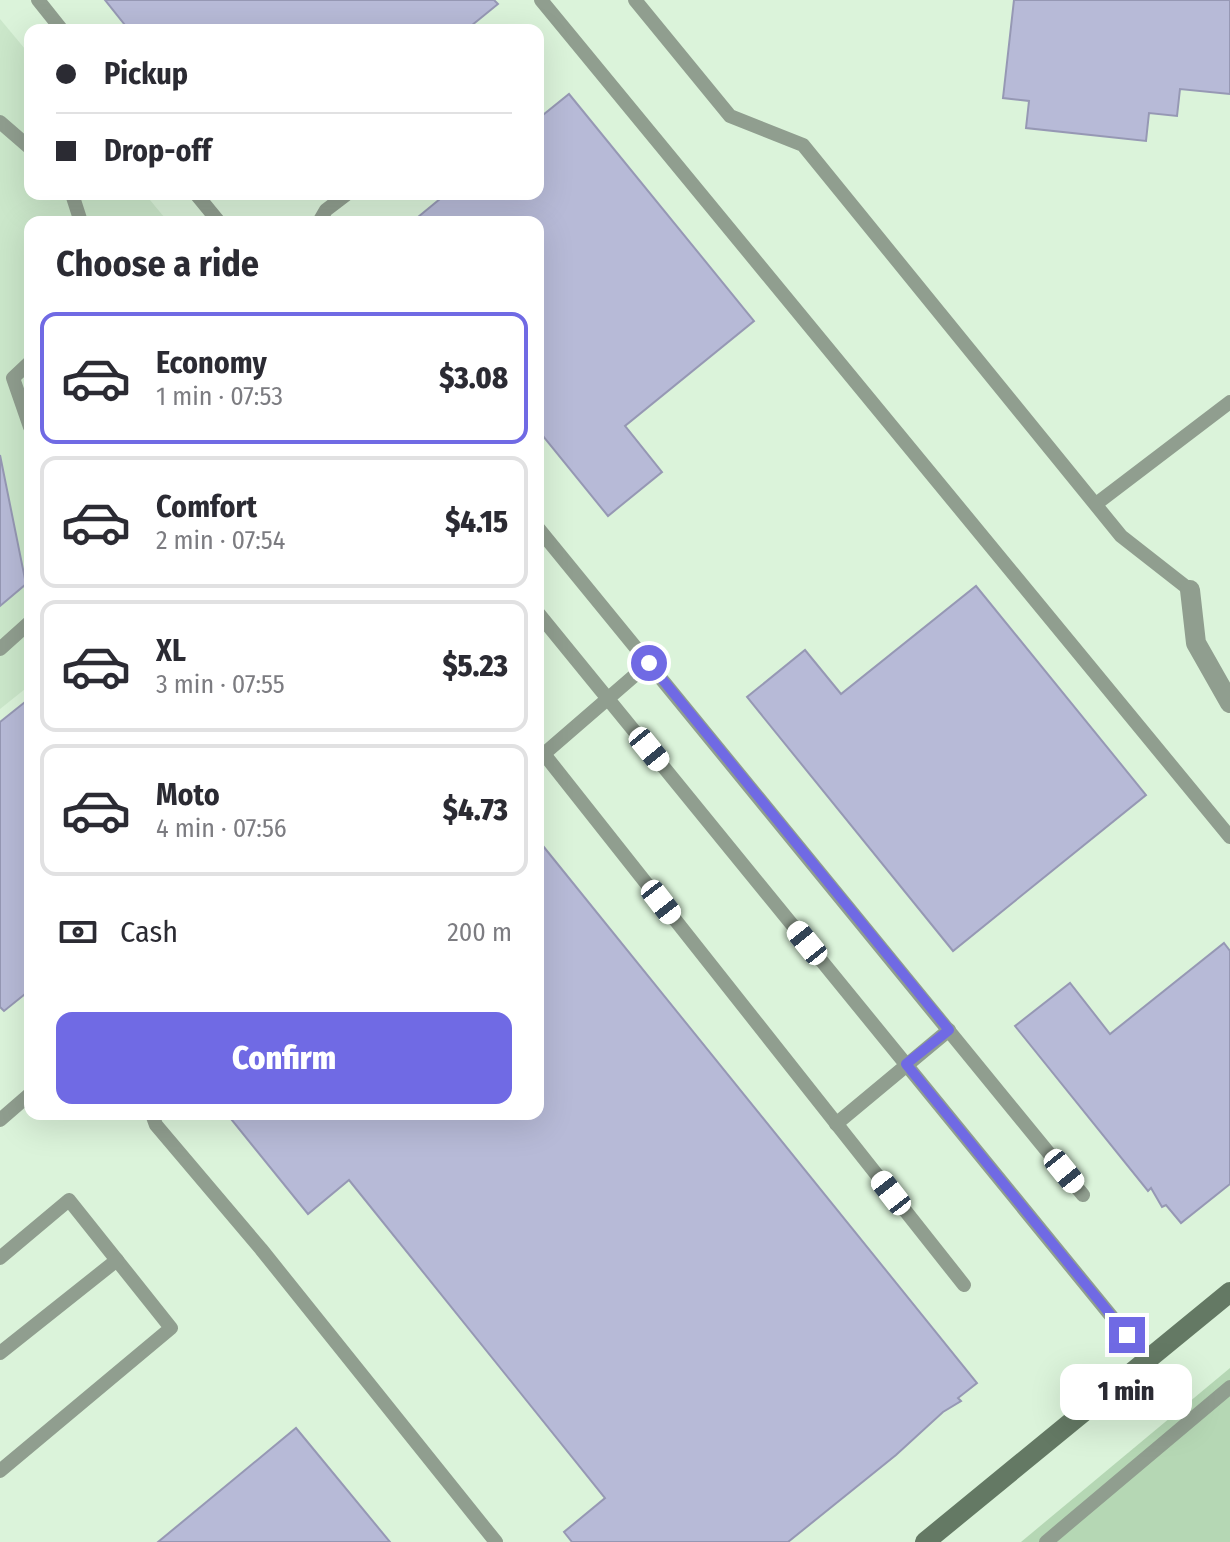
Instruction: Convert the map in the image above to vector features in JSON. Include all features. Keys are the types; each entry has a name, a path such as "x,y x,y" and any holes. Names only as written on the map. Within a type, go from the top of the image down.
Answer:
{"street":[{"path":"1190,590 1196,643 1230,703"},
{"path":"925,1542 1230,1292"}],"lane":[{"path":"38,0 57,24"},
{"path":"541,0 1230,837"},
{"path":"635,0 730,116 803,145 1121,536 1190,590"},
{"path":"0,122 24,143"},
{"path":"201,200 214,216"},
{"path":"322,216 339,200"},
{"path":"24,368 13,378 24,410"},
{"path":"1096,504 1230,402"},
{"path":"544,535 1083,1195"},
{"path":"544,620 1147,1360"},
{"path":"0,649 24,627"},
{"path":"544,754 609,701 649,663"},
{"path":"544,760 964,1285"},
{"path":"836,1124 949,1030"},
{"path":"0,1120 24,1099"},
{"path":"154,1120 496,1542"},
{"path":"0,1258 69,1200 171,1328 0,1471"},
{"path":"0,1353 117,1260"},
{"path":"1046,1542 1230,1387"}],"shaded area":[{"path":"0,19 24,48 24,200 150,200 163,216 24,216 24,690 0,709"},
{"path":"1230,1368 1230,1542 1021,1542"}],"building":[{"path":"105,0 494,0 498,4 473,24 124,24"},
{"path":"1014,0 1230,0 1230,94 1180,89 1177,116 1149,113 1146,141 1026,128 1029,101 1003,98"},
{"path":"569,94 754,321 625,426 662,472 608,516 544,437 544,216 419,216 439,200 544,200 544,114"},
{"path":"0,455 24,586 0,606"},
{"path":"976,586 1146,795 953,951 747,697 805,650 841,694"},
{"path":"24,703 24,995 4,1011 0,1007 0,722"},
{"path":"544,847 977,1383 958,1398 961,1401 943,1412 896,1455 788,1542 572,1542 564,1532 605,1498 349,1180 308,1214 232,1120 544,1120"},
{"path":"1224,943 1230,951 1230,1184 1181,1223 1166,1205 1162,1207 1151,1188 1148,1191 1015,1026 1070,983 1110,1034"},
{"path":"296,1428 390,1542 158,1542"}],"route":[{"path":"649,663 949,1030 906,1064 1127,1335"}]}
